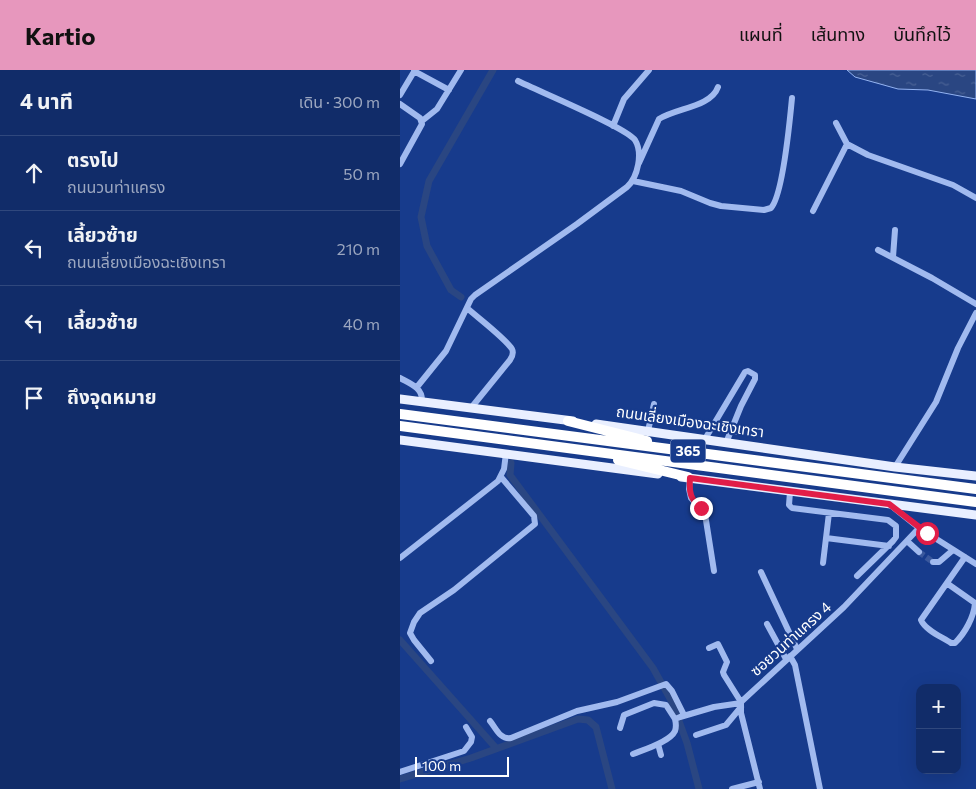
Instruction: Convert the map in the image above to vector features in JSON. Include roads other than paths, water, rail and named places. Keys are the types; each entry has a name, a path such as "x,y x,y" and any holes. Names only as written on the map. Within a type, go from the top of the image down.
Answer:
{"highway":[{"name":"ถนนเลี่ยงเมืองฉะเชิงเทรา","path":"400,414 976,489"},
{"path":"568,420 691,452"},
{"name":"365","path":"400,426 976,502"},
{"path":"569,448 689,478"}],"main road":[{"name":"ถนนเลี่ยงเมืองฉะเชิงเทรา","path":"400,399 568,420 895,467 976,476"},
{"name":"365","path":"400,440 976,515"}],"street":[{"path":"400,164 421,128 422,121 437,109 461,70"},
{"path":"613,126 624,99 649,70"},
{"path":"400,95 414,71 450,90"},
{"path":"518,81 613,126 636,141 639,164"},
{"path":"417,387 446,351 471,299 634,182 639,164 659,119 708,100 716,94 718,87"},
{"path":"634,182 676,190 721,206 764,210 771,208 776,200 783,167 792,98"},
{"path":"400,104 422,121"},
{"path":"836,123 847,144 868,155 953,185 976,198"},
{"path":"814,211 847,144"},
{"path":"893,257 895,230"},
{"path":"878,250 932,278 976,304"},
{"path":"467,308 503,340 513,353 510,360 471,408"},
{"path":"895,467 936,402 958,348 976,313"},
{"path":"705,439 745,372 748,372 756,376 756,379 741,406 726,443"},
{"path":"400,378 417,387 422,397 422,402"},
{"path":"648,431 654,404"},
{"path":"714,426 743,433"},
{"path":"400,558 501,477 506,453"},
{"path":"432,660 410,633 417,617 454,590 535,524 534,516 501,477"},
{"path":"689,478 691,498 705,514 714,571"},
{"path":"790,492 790,505 792,508 893,522 896,526 896,537 857,576"},
{"path":"889,504 918,528 976,564"},
{"path":"823,563 829,513"},
{"name":"ซอยวนท่าแครง 4","path":"696,735 726,725 741,704 788,657 844,607 918,528"},
{"path":"826,538 889,546"},
{"path":"907,541 919,552"},
{"path":"933,562 939,562 953,550"},
{"path":"948,584 975,603 974,611 962,635 955,643 928,628 921,620 965,558"},
{"path":"761,572 797,649"},
{"path":"767,624 795,665 820,789"},
{"path":"709,648 718,644 727,662 723,672 741,704 760,786 732,789"},
{"path":"490,721 501,736 506,739 511,738 577,711 617,702 666,684 672,691 684,715"},
{"path":"620,728 624,715 654,703 666,705 676,719 674,733 658,744 633,754"},
{"path":"676,719 714,707 741,704"},
{"path":"400,772 464,751 471,742 472,737 466,727"},
{"path":"658,744 661,755"}],"water":[{"path":"847,70 976,70 976,99 928,90 898,89 855,77"}],"waterway":[{"path":"461,297 451,290 427,246 421,217 429,181 493,70"},
{"path":"511,463 510,475 653,668 672,702 687,743 699,789"},
{"path":"400,640 496,748"},
{"path":"400,779 471,758 578,719 588,720 596,727 612,789"}],"tunnel":[{"path":"919,552 933,562"}]}
